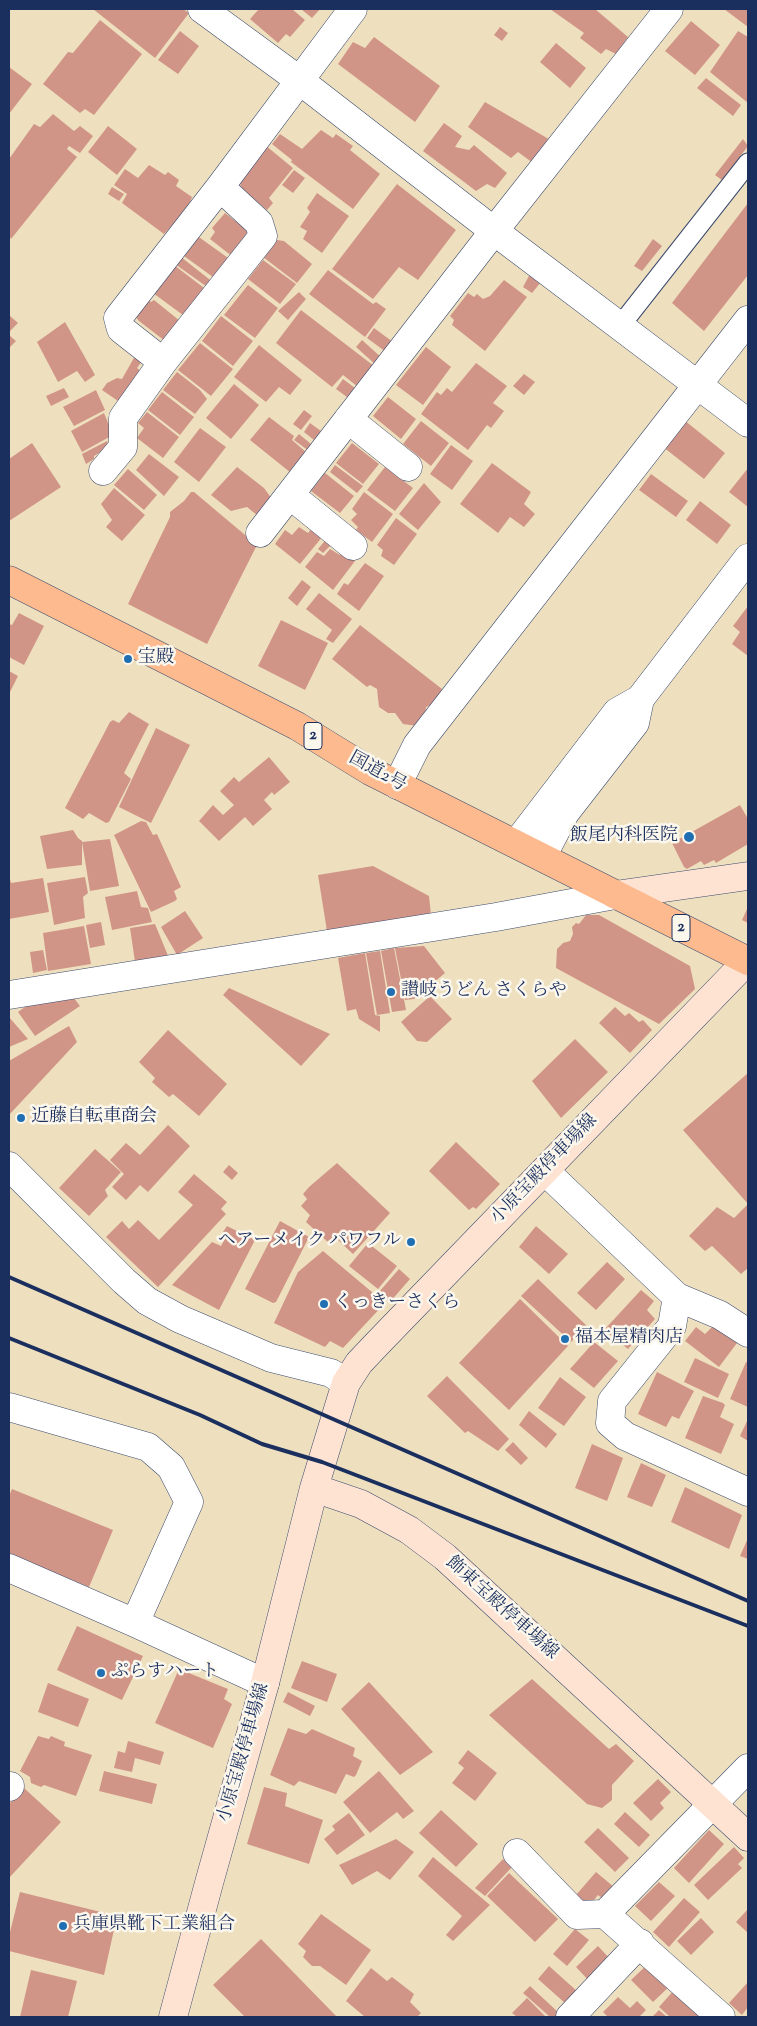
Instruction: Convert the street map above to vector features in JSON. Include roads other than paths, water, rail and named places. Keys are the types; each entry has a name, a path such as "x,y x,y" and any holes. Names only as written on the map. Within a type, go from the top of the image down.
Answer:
{"highway":[{"name":"国道2号","path":"9,580 297,726 370,771 397,785 748,961"}],"main road":[{"path":"615,895 748,876"},
{"name":"小原宝殿停車場線","path":"346,1383 359,1363 375,1346 748,961"},
{"path":"314,1488 346,1383"},
{"name":"小原宝殿停車場線","path":"173,2017 265,1683 314,1488"},
{"name":"飾東宝殿停車場線","path":"314,1488 361,1504 409,1530 445,1557 748,1837"}],"street":[{"path":"202,9 299,80 494,231 748,423"},
{"path":"163,362 121,329 118,318 220,187 353,9"},
{"path":"260,533 669,9"},
{"path":"103,472 123,447 123,418 163,362 263,236 259,223 220,187"},
{"path":"397,785 417,745 748,320"},
{"path":"348,419 408,467"},
{"path":"290,495 354,546"},
{"path":"516,844 617,712 640,699 748,558"},
{"path":"542,857 565,813 635,723 640,699"},
{"path":"9,994 496,917 615,895"},
{"path":"9,1166 124,1281 147,1301 180,1319 271,1358 331,1373 346,1383"},
{"path":"545,1171 677,1297 720,1315 748,1334"},
{"path":"677,1297 672,1326 612,1401 610,1423 625,1436 748,1492"},
{"path":"9,1407 148,1447 171,1467 189,1502 135,1623"},
{"path":"9,1568 265,1683"},
{"path":"605,1914 714,1805 748,1768"},
{"path":"517,1853 577,1915 605,1914 640,1943 721,2017"},
{"path":"570,2017 640,1943"}],"lane":[{"path":"620,326 748,163"}],"railway":[{"path":"9,1277 748,1601"},
{"path":"9,1338 200,1415 262,1444 322,1462 748,1626"}],"place":[{"name":"宝殿","path":"128,659"},
{"name":"飯尾内科医院","path":"689,837"},
{"name":"讃岐うどん さくらや","path":"391,992"},
{"name":"近藤自転車商会","path":"21,1118"},
{"name":"ヘアーメイク パワフル","path":"411,1242"},
{"name":"くっきーさくら","path":"324,1304"},
{"name":"福本屋精肉店","path":"565,1339"},
{"name":"ぷらすハート","path":"101,1673"},
{"name":"兵庫県靴下工業組合","path":"63,1926"}]}
